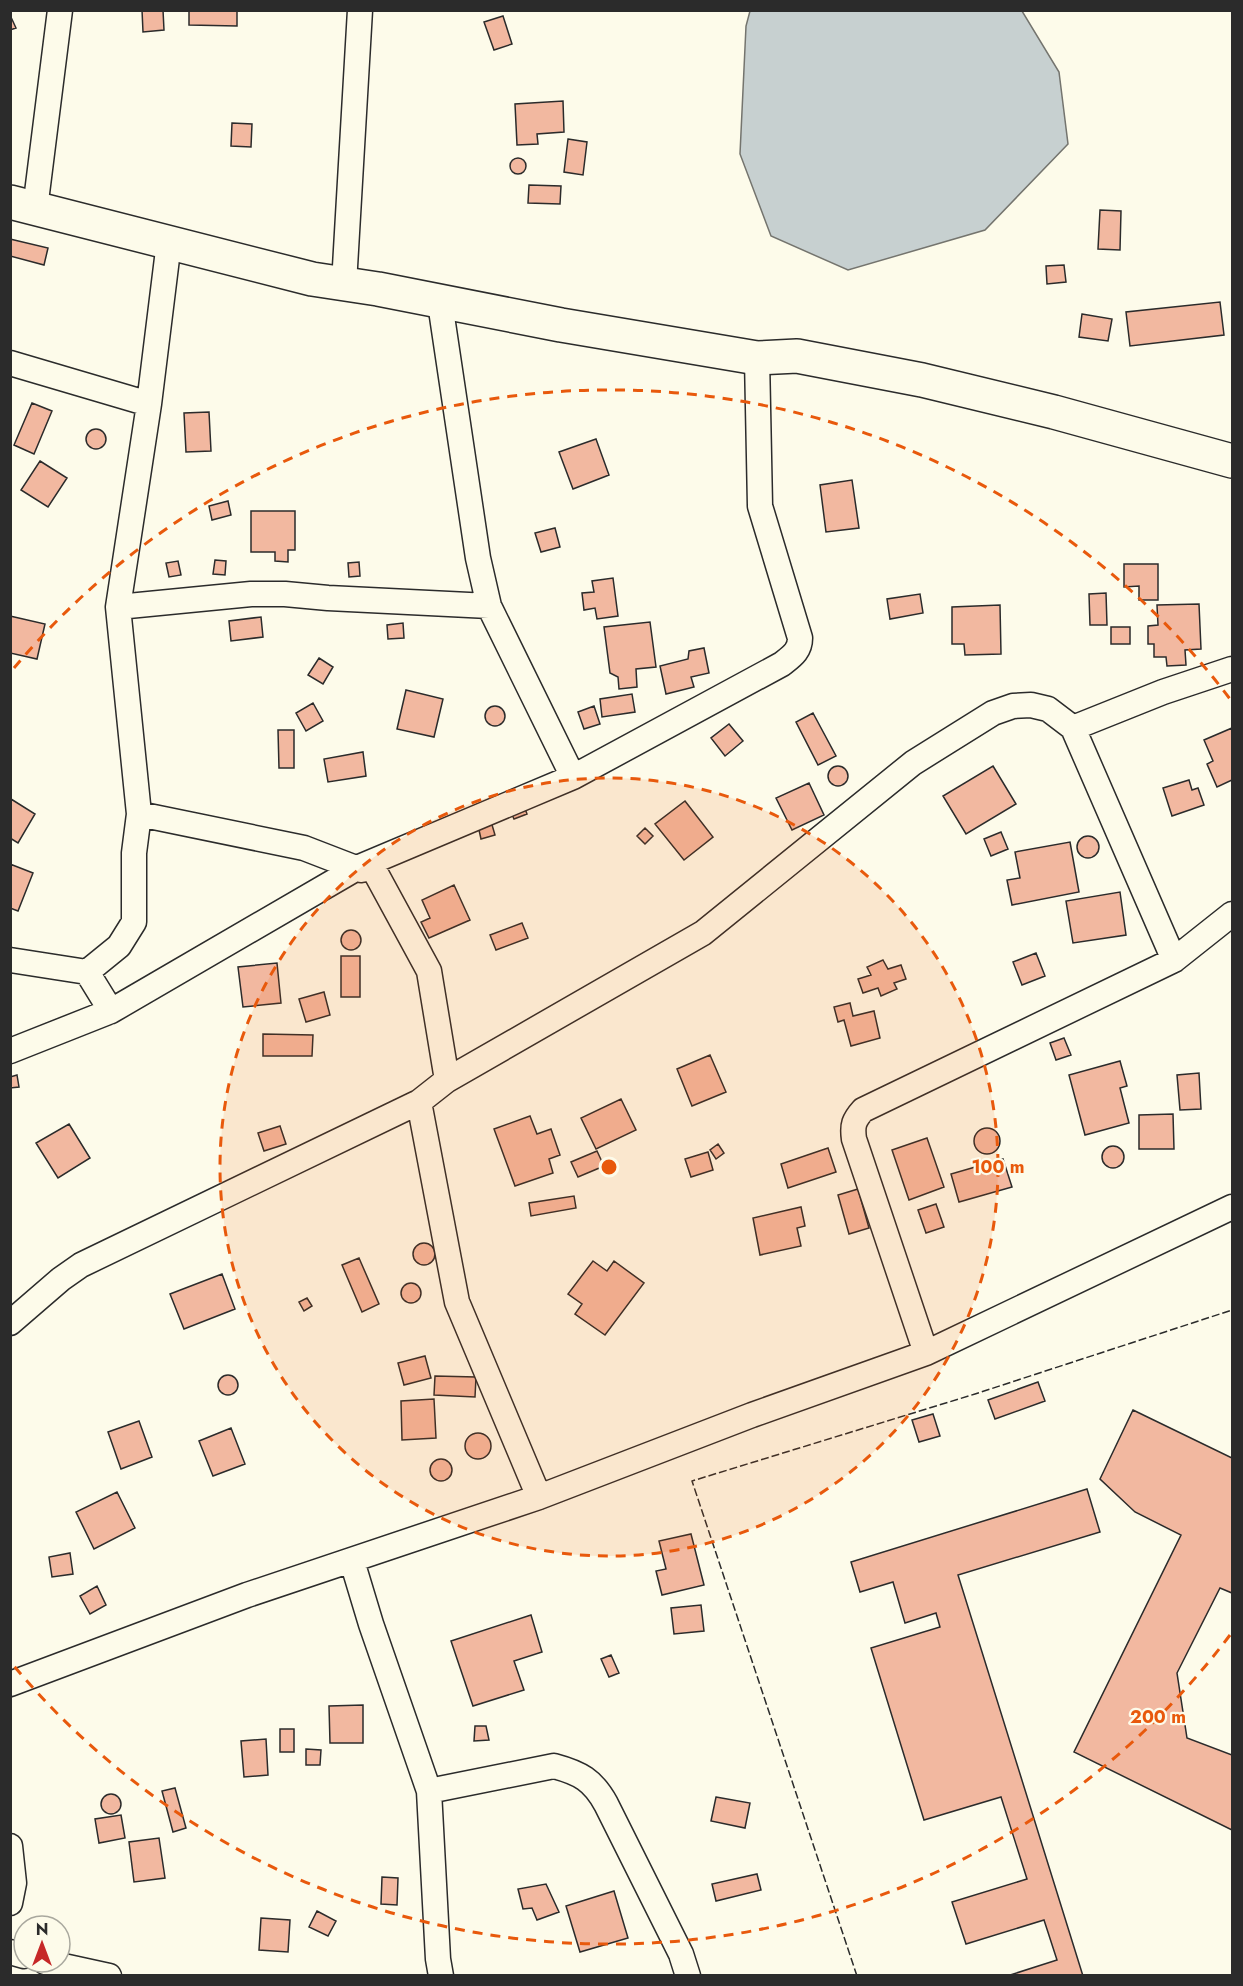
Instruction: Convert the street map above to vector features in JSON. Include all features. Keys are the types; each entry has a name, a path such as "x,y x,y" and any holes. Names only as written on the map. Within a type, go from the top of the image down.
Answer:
{"street":[{"path":"60,10 23,206 312,279 757,358 797,356 922,380 1054,412 1233,461"},
{"path":"344,284 360,10"},
{"path":"10,960 87,972 119,946 134,922 134,853 139,814 118,607 149,404 170,242"},
{"path":"440,303 478,558 489,606 573,777"},
{"path":"10,1051 111,1011 357,868 573,777 782,664 795,653 800,645 797,627 760,506 757,358"},
{"path":"10,363 149,404"},
{"path":"118,607 252,594 489,606"},
{"path":"1073,728 1163,692 1233,669"},
{"path":"10,1323 61,1279 81,1265 419,1102 447,1080 703,933 914,763 993,713 1013,706 1031,705 1048,710 1073,728 1174,960"},
{"path":"139,814 315,850 362,870 373,868 429,971 447,1080"},
{"path":"926,1353 854,1139 855,1119 863,1110 1174,960 1233,914"},
{"path":"87,972 111,1011"},
{"path":"419,1102 457,1302 539,1497"},
{"path":"10,1684 247,1595 539,1497 752,1415 926,1353 1233,1207"},
{"path":"352,1561 371,1624 429,1791 438,1959 441,1976"},
{"path":"429,1791 554,1766 570,1770 585,1778 597,1788 606,1804 681,1954 688,1976"},
{"path":"10,1846 14,1883 10,1903"},
{"path":"72,1968 109,1976"}],"shaded area":[{"path":"750,11 1022,11 1059,72 1068,144 985,230 848,270 771,236 740,154 746,26"}],"building":[{"path":"142,10 163,10 164,30 143,32"},
{"path":"189,10 237,10 237,26 189,25"},
{"path":"10,15 16,28 10,30"},
{"path":"503,16 512,44 494,50 484,22"},
{"path":"563,101 564,132 537,134 538,144 517,145 515,104"},
{"path":"232,123 252,124 251,147 231,146"},
{"path":"568,139 587,142 583,175 564,172"},
{"path":"518,158 524,160 526,166 524,172 518,174 512,172 510,166 512,160"},
{"path":"529,185 561,186 560,204 528,203"},
{"path":"1100,210 1121,211 1120,250 1098,249"},
{"path":"10,239 48,248 44,265 10,256"},
{"path":"1064,265 1066,282 1047,284 1046,266"},
{"path":"1220,302 1224,335 1130,346 1126,312"},
{"path":"1082,314 1112,319 1108,341 1079,337"},
{"path":"32,403 52,411 34,454 14,445"},
{"path":"209,412 211,451 186,452 184,413"},
{"path":"96,429 103,432 106,439 103,446 96,449 89,446 86,439 89,432"},
{"path":"596,439 609,475 573,489 559,452"},
{"path":"40,461 67,478 48,507 21,490"},
{"path":"852,480 859,528 826,532 820,485"},
{"path":"228,501 231,515 212,520 209,506"},
{"path":"251,511 295,511 295,550 288,550 288,562 275,561 275,552 251,552"},
{"path":"555,528 560,547 541,552 535,533"},
{"path":"215,560 226,561 225,575 213,574"},
{"path":"178,561 181,575 169,577 166,563"},
{"path":"359,562 360,576 349,577 348,563"},
{"path":"1124,564 1158,564 1158,600 1139,600 1139,586 1124,587"},
{"path":"613,578 618,616 597,619 595,608 584,610 582,593 594,592 592,581"},
{"path":"1106,593 1107,625 1090,625 1089,594"},
{"path":"920,594 923,613 890,619 887,599"},
{"path":"1199,604 1201,649 1185,650 1186,665 1167,666 1166,657 1154,657 1154,644 1148,644 1148,626 1158,625 1157,605"},
{"path":"1000,605 1001,654 965,655 964,644 952,644 952,607"},
{"path":"10,616 45,624 37,659 10,653"},
{"path":"261,617 263,637 231,641 229,621"},
{"path":"650,622 656,667 636,669 637,687 619,689 618,677 610,673 604,627"},
{"path":"403,623 404,638 388,639 387,625"},
{"path":"1111,627 1130,627 1130,644 1111,644"},
{"path":"704,648 709,673 691,677 694,687 666,694 660,666 688,659 689,651"},
{"path":"319,658 333,667 323,684 308,675"},
{"path":"406,690 443,699 434,737 397,729"},
{"path":"632,694 635,712 602,717 600,699"},
{"path":"313,703 323,721 306,731 296,713"},
{"path":"495,706 502,709 505,716 502,723 495,726 488,723 485,716 488,709"},
{"path":"594,706 600,724 584,729 578,712"},
{"path":"813,713 836,756 818,765 796,722"},
{"path":"729,724 743,741 725,756 711,738"},
{"path":"1232,728 1232,780 1217,787 1207,764 1213,761 1204,740"},
{"path":"278,730 294,730 294,768 279,768"},
{"path":"363,752 366,776 328,782 324,759"},
{"path":"838,766 845,769 848,776 845,783 838,786 831,783 828,776 831,769"},
{"path":"993,766 1016,804 966,834 943,796"},
{"path":"1189,780 1192,790 1198,788 1204,805 1172,816 1163,788"},
{"path":"809,783 824,815 792,830 776,798"},
{"path":"11,799 35,814 18,843 10,838"},
{"path":"685,801 713,837 684,860 655,824"},
{"path":"523,803 527,814 514,819 509,808"},
{"path":"490,818 495,835 481,839 477,821"},
{"path":"645,828 653,836 645,844 637,836"},
{"path":"1001,832 1008,849 991,856 984,839"},
{"path":"1088,836 1096,839 1099,847 1096,855 1088,858 1080,855 1077,847 1080,839"},
{"path":"1070,842 1079,892 1012,905 1007,880 1020,878 1015,852"},
{"path":"10,864 33,873 18,911 10,908"},
{"path":"454,885 470,920 429,938 421,922 430,918 422,900"},
{"path":"1120,892 1126,935 1073,943 1066,901"},
{"path":"522,923 528,938 496,950 490,935"},
{"path":"351,930 358,933 361,940 358,947 351,950 344,947 341,940 344,933"},
{"path":"1036,953 1045,976 1022,985 1013,962"},
{"path":"341,956 360,956 360,997 341,997"},
{"path":"883,960 888,969 901,965 906,979 894,983 897,989 881,996 878,988 863,993 858,979 871,975 867,967"},
{"path":"277,963 281,1003 243,1007 238,967"},
{"path":"324,992 330,1015 306,1022 299,999"},
{"path":"850,1003 853,1016 874,1011 880,1038 851,1046 844,1020 838,1022 834,1007"},
{"path":"263,1034 313,1035 312,1056 263,1056"},
{"path":"1064,1038 1071,1055 1056,1060 1050,1043"},
{"path":"710,1055 726,1092 692,1106 677,1069"},
{"path":"1120,1061 1127,1086 1120,1088 1129,1123 1085,1135 1069,1075"},
{"path":"1199,1073 1201,1109 1180,1110 1177,1075"},
{"path":"17,1075 19,1087 10,1088 10,1077"},
{"path":"621,1099 636,1130 596,1149 581,1118"},
{"path":"1173,1114 1174,1149 1139,1149 1139,1115"},
{"path":"530,1116 537,1134 551,1129 560,1155 549,1159 553,1173 515,1186 494,1129"},
{"path":"69,1124 90,1158 58,1178 36,1143"},
{"path":"280,1126 286,1144 264,1151 258,1133"},
{"path":"987,1128 996,1132 1000,1141 996,1150 987,1154 978,1150 974,1141 978,1132"},
{"path":"927,1138 944,1187 909,1200 892,1150"},
{"path":"718,1144 724,1153 716,1159 710,1150"},
{"path":"1113,1146 1121,1149 1124,1157 1121,1165 1113,1168 1105,1165 1102,1157 1105,1149"},
{"path":"828,1148 836,1172 788,1188 781,1164"},
{"path":"597,1151 604,1166 578,1177 571,1162"},
{"path":"708,1152 713,1170 691,1177 685,1159"},
{"path":"1003,1159 1012,1187 959,1202 951,1174"},
{"path":"858,1189 869,1228 849,1234 838,1195"},
{"path":"574,1196 576,1208 531,1216 529,1203"},
{"path":"936,1204 944,1227 926,1233 918,1210"},
{"path":"801,1207 805,1226 797,1228 801,1246 760,1255 753,1218"},
{"path":"424,1243 432,1246 435,1254 432,1262 424,1265 416,1262 413,1254 416,1246"},
{"path":"359,1258 379,1304 362,1312 342,1265"},
{"path":"593,1261 607,1271 614,1261 644,1283 605,1335 575,1314 582,1304 568,1294"},
{"path":"222,1274 235,1309 184,1329 170,1294"},
{"path":"411,1283 418,1286 421,1293 418,1300 411,1303 404,1300 401,1293 404,1286"},
{"path":"307,1298 312,1306 304,1311 299,1302"},
{"path":"425,1356 431,1378 404,1385 398,1363"},
{"path":"228,1375 235,1378 238,1385 235,1392 228,1395 221,1392 218,1385 221,1378"},
{"path":"435,1376 476,1377 475,1397 434,1395"},
{"path":"1038,1382 1045,1401 995,1419 988,1400"},
{"path":"434,1399 436,1438 402,1440 401,1401"},
{"path":"1133,1410 1232,1458 1232,1593 1220,1588 1177,1673 1187,1738 1232,1755 1232,1830 1074,1752 1181,1535 1135,1512 1100,1479"},
{"path":"933,1414 940,1436 919,1442 912,1420"},
{"path":"139,1421 152,1457 121,1469 108,1432"},
{"path":"231,1428 245,1464 213,1476 199,1441"},
{"path":"478,1433 487,1437 491,1446 487,1455 478,1459 469,1455 465,1446 469,1437"},
{"path":"441,1459 449,1462 452,1470 449,1478 441,1481 433,1478 430,1470 433,1462"},
{"path":"1087,1489 1100,1532 958,1575 1083,1976 1007,1976 1057,1960 1044,1920 966,1944 952,1902 1027,1879 1001,1797 924,1820 871,1648 940,1627 936,1613 905,1623 893,1582 860,1592 851,1562"},
{"path":"117,1492 135,1528 94,1549 76,1512"},
{"path":"691,1534 704,1585 662,1595 656,1571 666,1569 659,1541"},
{"path":"70,1553 73,1574 52,1577 49,1557"},
{"path":"97,1586 106,1605 90,1614 80,1596"},
{"path":"701,1605 704,1631 674,1634 671,1608"},
{"path":"531,1615 542,1652 514,1661 524,1690 473,1706 451,1641"},
{"path":"611,1655 619,1673 609,1677 601,1659"},
{"path":"363,1705 363,1743 330,1743 329,1706"},
{"path":"475,1726 486,1726 489,1740 474,1741"},
{"path":"280,1729 294,1729 294,1752 280,1752"},
{"path":"266,1739 268,1775 244,1777 241,1741"},
{"path":"306,1749 321,1750 320,1765 306,1765"},
{"path":"175,1788 186,1828 173,1832 162,1791"},
{"path":"107,1794 115,1794 121,1800 121,1808 115,1814 107,1814 101,1808 101,1800"},
{"path":"716,1797 750,1803 745,1828 711,1821"},
{"path":"121,1815 125,1838 99,1843 95,1819"},
{"path":"159,1838 165,1878 134,1882 129,1842"},
{"path":"757,1874 761,1890 716,1901 712,1884"},
{"path":"382,1877 398,1878 397,1905 381,1904"},
{"path":"546,1884 559,1912 537,1920 532,1908 523,1909 518,1889"},
{"path":"614,1891 628,1938 580,1952 566,1906"},
{"path":"317,1911 336,1921 328,1936 309,1927"},
{"path":"261,1918 290,1920 288,1952 259,1950"}],"fence":[{"path":"857,1976 692,1481 975,1394 1232,1310"}]}
